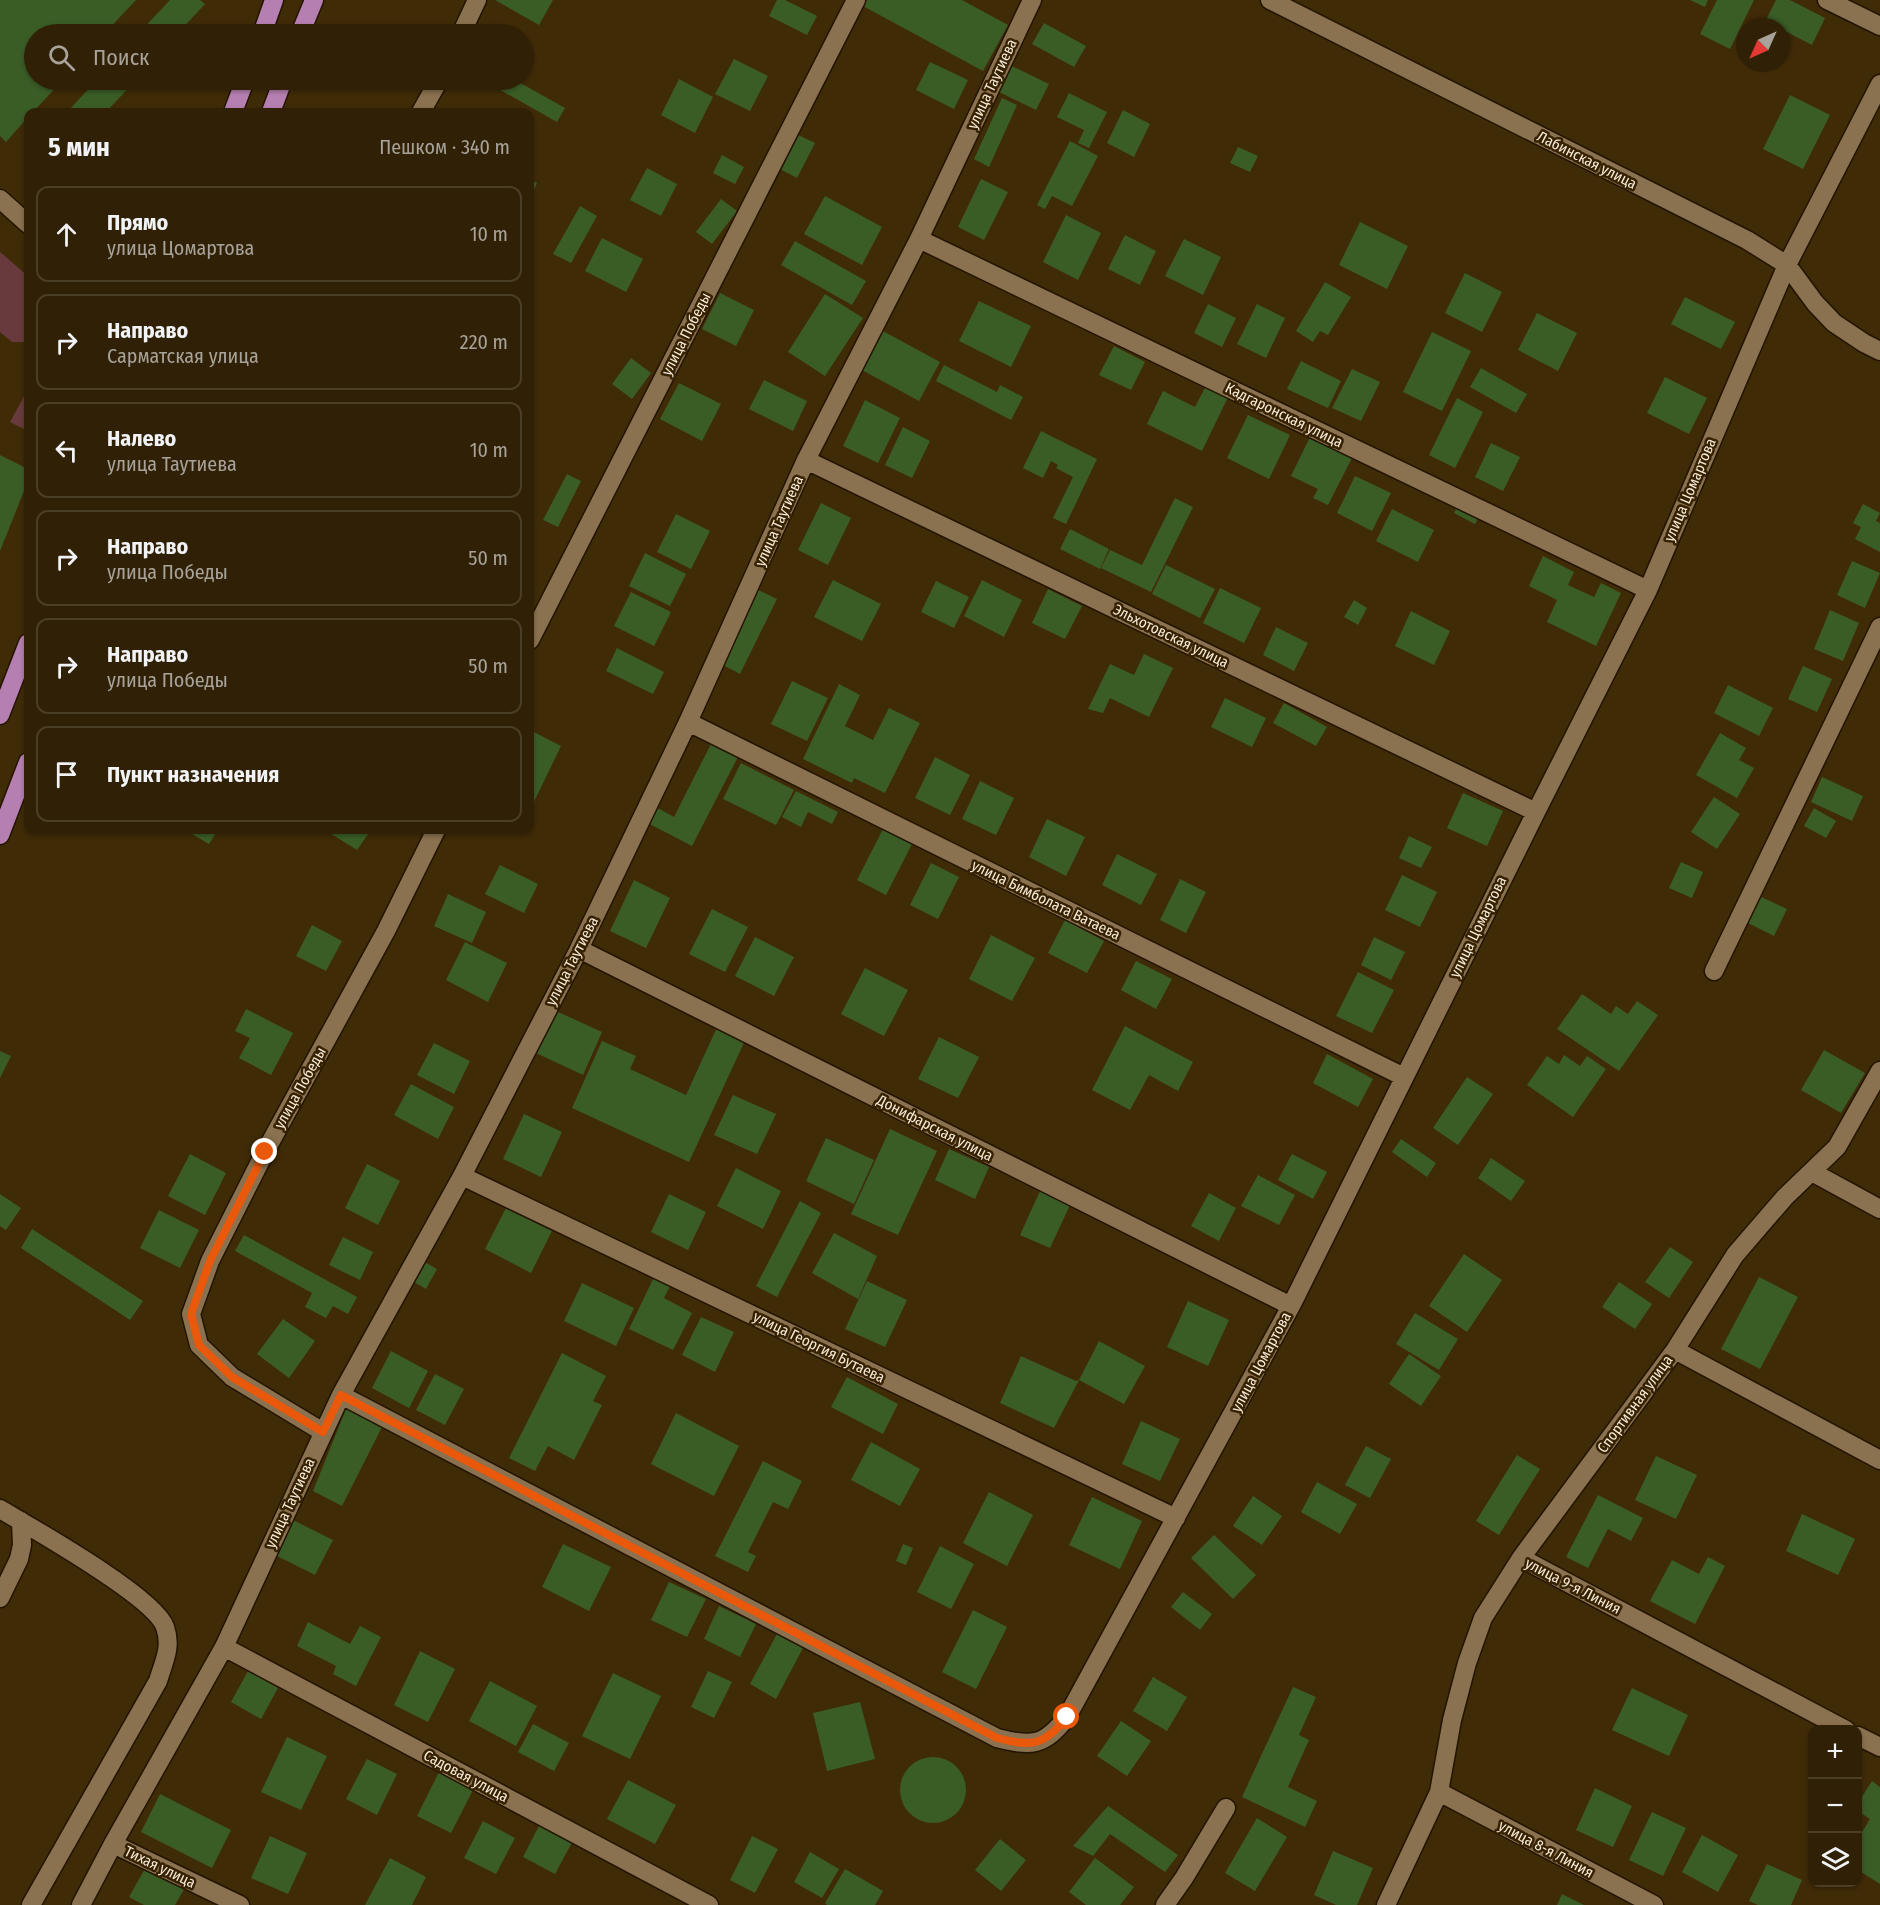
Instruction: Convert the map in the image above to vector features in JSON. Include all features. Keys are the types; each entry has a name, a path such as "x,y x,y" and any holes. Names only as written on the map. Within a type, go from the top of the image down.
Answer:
{"main road":[{"path":"265,24 274,0"},
{"path":"304,24 314,0"},
{"path":"234,108 241,90"},
{"path":"272,108 279,90"},
{"path":"0,715 24,653"},
{"path":"0,835 4,815 24,771"}],"street":[{"path":"466,24 477,0"},
{"name":"улица Победы","path":"534,632 856,0"},
{"name":"улица Таутиева","path":"81,1905 224,1647 341,1395 462,1176 579,950 688,722 806,460 920,239 1032,0"},
{"name":"Лабинская улица","path":"1270,0 1747,240 1787,265 1815,303 1834,322 1880,351"},
{"path":"1827,0 1880,26"},
{"name":"улица Цомартова","path":"341,1395 997,1738 1034,1744 1054,1734 1067,1717 1291,1306 1648,590 1787,265 1880,84"},
{"path":"423,108 433,90"},
{"path":"0,199 24,220"},
{"name":"Кадгаронская улица","path":"920,239 1648,590"},
{"name":"Эльхотовская улица","path":"806,460 1536,812"},
{"path":"1714,971 1880,627"},
{"name":"улица Бимболата Ватаева","path":"688,722 1404,1077"},
{"name":"улица Победы","path":"323,1432 232,1377 199,1345 191,1314 210,1261 255,1172 386,931 434,834"},
{"name":"Донифарская улица","path":"579,950 1291,1306"},
{"path":"1674,1350 1735,1256 1785,1197 1837,1147 1880,1071"},
{"path":"1812,1172 1880,1209"},
{"name":"улица Георгия Бутаева","path":"462,1176 1176,1518"},
{"name":"Спортивная улица","path":"1521,1558 1674,1350 1880,1460"},
{"path":"0,1509 135,1594 165,1624 169,1645 158,1681 31,1905"},
{"path":"0,1598 19,1558 22,1545 21,1521"},
{"name":"улица 9-я Линия","path":"1386,1905 1439,1792 1452,1720 1467,1663 1483,1618 1521,1558 1837,1725"},
{"name":"Садовая улица","path":"224,1647 709,1905"},
{"path":"1862,1738 1880,1747"},
{"name":"улица 8-я Линия","path":"1439,1792 1654,1905"},
{"path":"1165,1905 1226,1808"},
{"name":"Тихая улица","path":"113,1844 240,1905"}],"shaded area":[{"path":"0,252 24,273 24,342 12,342 0,332"},
{"path":"24,396 24,429 10,422"}],"building":[{"path":"0,0 136,0 113,24 24,24 24,90 54,90 37,108 24,108 24,122 6,142 0,136"},
{"path":"170,0 200,0 205,4 186,24 147,24"},
{"path":"495,0 553,0 539,25"},
{"path":"777,0 785,0 817,16 807,35 769,16"},
{"path":"867,0 962,0 1008,25 983,71 863,6"},
{"path":"1690,0 1708,0 1705,7"},
{"path":"1717,0 1754,0 1745,18 1736,18 1736,37 1730,49 1700,34"},
{"path":"1776,0 1790,0 1825,18 1812,45 1790,34 1790,18 1767,18"},
{"path":"1044,23 1086,46 1074,67 1032,44"},
{"path":"734,59 768,76 750,111 715,94"},
{"path":"930,62 968,80 954,109 916,90"},
{"path":"1012,66 1049,84 1036,110 999,92"},
{"path":"679,79 713,97 695,133 661,115"},
{"path":"88,90 127,90 110,108 71,108"},
{"path":"500,90 533,90 565,108 557,122"},
{"path":"1069,93 1107,112 1089,148 1078,143 1084,130 1057,117"},
{"path":"1790,95 1830,115 1803,169 1763,149"},
{"path":"1002,98 1017,105 989,167 974,159"},
{"path":"1123,110 1150,124 1134,157 1107,143"},
{"path":"798,135 815,143 797,178 780,169"},
{"path":"1070,141 1098,156 1072,206 1052,196 1045,209 1037,205"},
{"path":"1238,147 1258,156 1250,172 1230,163"},
{"path":"722,155 744,167 735,184 713,173"},
{"path":"647,168 677,184 661,216 630,200"},
{"path":"981,179 1008,192 984,240 958,227"},
{"path":"825,196 882,227 862,265 804,234"},
{"path":"721,199 737,211 712,244 696,232"},
{"path":"580,206 597,216 571,263 553,254"},
{"path":"1066,215 1101,233 1078,280 1043,262"},
{"path":"1360,222 1408,246 1387,289 1339,265"},
{"path":"1125,235 1156,251 1140,285 1108,269"},
{"path":"602,238 643,259 626,292 585,271"},
{"path":"1184,239 1221,257 1203,295 1165,276"},
{"path":"795,241 866,281 852,305 781,265"},
{"path":"1465,273 1502,292 1482,332 1445,313"},
{"path":"1325,282 1351,297 1328,335 1320,331 1313,342 1296,331"},
{"path":"720,293 754,310 736,346 702,329"},
{"path":"825,294 863,318 825,376 788,352"},
{"path":"1685,297 1735,322 1721,349 1671,324"},
{"path":"979,301 1031,326 1011,367 959,341"},
{"path":"1208,304 1236,318 1222,347 1194,333"},
{"path":"1257,304 1285,318 1266,358 1237,344"},
{"path":"1537,313 1577,333 1558,371 1518,350"},
{"path":"883,331 940,362 919,401 862,370"},
{"path":"1432,332 1471,351 1442,411 1403,392"},
{"path":"1114,346 1145,362 1131,390 1099,375"},
{"path":"631,358 651,373 632,399 612,384"},
{"path":"1301,361 1341,381 1328,408 1287,389"},
{"path":"944,365 997,392 1000,385 1023,397 1011,420 936,381"},
{"path":"1481,368 1527,394 1516,413 1470,387"},
{"path":"1352,369 1380,382 1361,421 1332,408"},
{"path":"1665,377 1707,398 1689,434 1647,413"},
{"path":"764,380 807,401 793,431 749,409"},
{"path":"1208,382 1230,393 1202,451 1147,424 1163,391 1195,407"},
{"path":"679,383 721,404 702,441 660,419"},
{"path":"1457,398 1483,412 1455,468 1429,455"},
{"path":"865,400 900,418 878,463 843,446"},
{"path":"1248,415 1290,435 1269,479 1227,458"},
{"path":"903,427 930,441 912,478 885,465"},
{"path":"1041,431 1097,459 1066,524 1053,518 1073,477 1056,468 1058,465 1051,461 1043,478 1023,468"},
{"path":"1310,437 1352,458 1328,505 1313,498 1318,489 1291,476"},
{"path":"1491,443 1520,457 1503,491 1475,477"},
{"path":"0,455 24,467 24,491 0,551"},
{"path":"567,474 581,481 558,527 543,520"},
{"path":"1355,476 1391,493 1372,531 1337,513"},
{"path":"1175,498 1193,507 1151,592 1101,568 1110,550 1142,565"},
{"path":"821,503 851,518 828,565 798,550"},
{"path":"1459,503 1480,514 1475,524 1454,513"},
{"path":"1863,504 1880,513 1876,521 1880,523 1880,552 1855,539 1861,527 1853,523"},
{"path":"1392,509 1434,530 1418,562 1376,541"},
{"path":"676,514 710,531 691,569 657,552"},
{"path":"1070,529 1109,549 1100,569 1060,549"},
{"path":"645,553 686,574 670,606 629,586"},
{"path":"1543,556 1574,572 1568,585 1594,597 1601,583 1621,593 1596,646 1547,622 1557,600 1529,586"},
{"path":"1852,561 1880,573 1865,608 1837,595"},
{"path":"1166,565 1215,589 1200,618 1152,594"},
{"path":"833,580 881,604 862,641 814,617"},
{"path":"982,580 1022,600 1004,637 964,616"},
{"path":"936,581 969,597 954,628 921,612"},
{"path":"1220,588 1261,608 1244,643 1203,623"},
{"path":"756,589 777,599 740,674 719,663"},
{"path":"1048,589 1082,606 1065,639 1032,623"},
{"path":"631,592 671,612 654,646 614,626"},
{"path":"1354,600 1367,608 1358,625 1344,617"},
{"path":"1830,610 1859,623 1843,661 1814,649"},
{"path":"1411,611 1450,631 1434,665 1395,646"},
{"path":"1276,627 1308,643 1294,671 1263,655"},
{"path":"617,648 664,672 653,694 606,671"},
{"path":"1144,654 1173,668 1149,717 1110,698 1103,713 1088,709 1110,664 1134,675"},
{"path":"1803,666 1832,679 1817,712 1788,699"},
{"path":"792,681 828,698 807,741 771,724"},
{"path":"839,684 860,695 845,726 873,740 889,708 920,723 885,793 854,778 852,783 803,759"},
{"path":"1728,685 1773,708 1759,736 1714,713"},
{"path":"1225,698 1266,718 1252,747 1211,727"},
{"path":"1284,703 1327,727 1316,746 1273,723"},
{"path":"534,732 561,746 534,802"},
{"path":"1720,733 1746,748 1739,760 1754,768 1737,798 1696,775"},
{"path":"713,740 740,753 692,846 644,821 652,805 674,817"},
{"path":"935,757 970,775 950,815 915,798"},
{"path":"741,763 794,790 776,825 723,799"},
{"path":"1822,777 1863,796 1852,821 1811,802"},
{"path":"980,781 1014,798 996,835 962,819"},
{"path":"796,791 838,812 832,824 808,812 801,827 782,817"},
{"path":"1463,793 1503,811 1487,846 1447,828"},
{"path":"1714,797 1740,814 1717,849 1691,832"},
{"path":"1814,808 1836,821 1826,838 1804,826"},
{"path":"1047,819 1085,837 1066,876 1029,857"},
{"path":"884,827 913,842 886,895 857,880"},
{"path":"192,834 215,834 209,844"},
{"path":"331,834 368,834 357,850"},
{"path":"1409,836 1432,847 1421,868 1399,858"},
{"path":"1117,854 1157,874 1141,905 1102,885"},
{"path":"1681,862 1703,872 1692,898 1669,888"},
{"path":"931,863 959,877 938,919 910,905"},
{"path":"500,865 538,884 524,913 485,894"},
{"path":"1402,875 1437,892 1420,927 1385,910"},
{"path":"1180,879 1206,892 1186,933 1160,920"},
{"path":"634,880 670,898 646,948 610,931"},
{"path":"448,894 486,912 472,943 434,926"},
{"path":"1755,894 1787,909 1774,936 1742,920"},
{"path":"712,909 748,927 725,972 689,954"},
{"path":"1065,920 1104,941 1087,973 1048,953"},
{"path":"312,925 342,941 326,971 296,956"},
{"path":"991,935 1035,958 1012,1001 969,979"},
{"path":"755,937 794,957 774,996 735,976"},
{"path":"1374,937 1405,952 1391,980 1361,965"},
{"path":"465,942 507,963 488,1002 446,980"},
{"path":"1136,961 1172,979 1156,1009 1121,990"},
{"path":"865,968 908,990 884,1036 841,1014"},
{"path":"1358,972 1394,990 1372,1033 1336,1016"},
{"path":"1582,994 1611,1014 1616,1006 1628,1014 1637,1001 1658,1015 1619,1071 1557,1029"},
{"path":"246,1009 293,1033 271,1075 239,1058 250,1038 235,1031"},
{"path":"556,1011 602,1032 583,1075 536,1053"},
{"path":"719,1023 747,1036 689,1162 572,1108 602,1041 636,1056 630,1069 686,1095"},
{"path":"1125,1026 1193,1062 1178,1091 1149,1075 1130,1110 1092,1090"},
{"path":"939,1037 979,1057 958,1098 918,1079"},
{"path":"434,1043 470,1061 454,1094 417,1075"},
{"path":"1824,1050 1865,1073 1841,1113 1801,1090"},
{"path":"0,1051 11,1056 0,1078"},
{"path":"1327,1054 1373,1079 1358,1107 1313,1083"},
{"path":"1564,1055 1580,1066 1587,1056 1606,1069 1573,1117 1527,1085 1547,1056 1559,1064"},
{"path":"1467,1077 1493,1094 1458,1145 1433,1128"},
{"path":"411,1084 454,1107 438,1139 394,1115"},
{"path":"733,1095 776,1114 757,1154 714,1135"},
{"path":"524,1114 562,1132 541,1177 503,1159"},
{"path":"890,1129 937,1151 898,1235 851,1214"},
{"path":"826,1138 874,1160 854,1204 806,1181"},
{"path":"1401,1139 1436,1163 1427,1177 1392,1152"},
{"path":"949,1149 989,1167 975,1199 935,1180"},
{"path":"190,1154 226,1173 205,1215 168,1196"},
{"path":"1292,1154 1327,1172 1313,1199 1278,1180"},
{"path":"1491,1158 1525,1181 1511,1201 1478,1178"},
{"path":"367,1164 400,1181 378,1225 345,1208"},
{"path":"736,1168 781,1191 763,1229 717,1206"},
{"path":"1258,1175 1295,1195 1279,1225 1241,1206"},
{"path":"1040,1191 1070,1205 1050,1248 1020,1235"},
{"path":"1209,1193 1236,1208 1219,1241 1191,1226"},
{"path":"0,1194 21,1208 6,1230 0,1226"},
{"path":"669,1194 706,1212 688,1250 651,1232"},
{"path":"800,1201 821,1213 777,1297 756,1286"},
{"path":"506,1208 552,1231 531,1273 485,1249"},
{"path":"159,1210 199,1230 180,1268 140,1248"},
{"path":"32,1229 143,1301 130,1320 21,1248"},
{"path":"834,1233 877,1256 858,1299 812,1273"},
{"path":"244,1235 357,1297 348,1314 333,1306 326,1318 305,1307 312,1293 235,1251"},
{"path":"343,1237 373,1252 360,1280 329,1265"},
{"path":"1670,1247 1693,1262 1669,1298 1645,1282"},
{"path":"1464,1254 1502,1280 1467,1332 1429,1306"},
{"path":"423,1261 437,1269 426,1289 412,1281"},
{"path":"655,1275 671,1284 664,1298 692,1313 673,1350 629,1329"},
{"path":"1759,1277 1798,1297 1760,1369 1721,1349"},
{"path":"867,1281 907,1300 885,1347 845,1329"},
{"path":"1619,1282 1652,1304 1635,1329 1602,1307"},
{"path":"582,1283 634,1308 616,1346 564,1321"},
{"path":"1188,1301 1229,1320 1208,1366 1167,1347"},
{"path":"1415,1313 1458,1339 1439,1370 1396,1344"},
{"path":"701,1317 734,1332 715,1372 682,1355"},
{"path":"283,1319 315,1341 289,1378 257,1354"},
{"path":"1099,1341 1145,1366 1124,1404 1079,1380"},
{"path":"391,1351 428,1371 409,1408 372,1388"},
{"path":"562,1353 606,1376 593,1401 602,1405 574,1460 548,1446 535,1471 509,1458"},
{"path":"1409,1354 1441,1376 1421,1406 1389,1384"},
{"path":"1021,1356 1076,1381 1079,1380 1054,1428 1000,1403"},
{"path":"435,1374 464,1389 445,1425 416,1410"},
{"path":"847,1377 898,1404 883,1434 831,1407"},
{"path":"348,1404 384,1423 342,1506 313,1491"},
{"path":"676,1413 739,1446 714,1496 651,1464"},
{"path":"1141,1421 1180,1439 1160,1481 1122,1464"},
{"path":"871,1442 920,1469 900,1506 851,1480"},
{"path":"1366,1446 1391,1459 1370,1498 1345,1485"},
{"path":"1517,1455 1540,1469 1499,1535 1476,1521"},
{"path":"1656,1456 1697,1475 1676,1519 1635,1500"},
{"path":"763,1461 802,1481 788,1509 773,1502 748,1552 756,1556 748,1572 715,1556"},
{"path":"1317,1482 1357,1504 1340,1534 1301,1512"},
{"path":"989,1492 1033,1515 1007,1566 963,1543"},
{"path":"1598,1495 1643,1518 1631,1541 1608,1529 1588,1568 1566,1557"},
{"path":"1253,1496 1282,1516 1262,1545 1233,1526"},
{"path":"1092,1497 1142,1521 1120,1569 1069,1545"},
{"path":"1802,1514 1855,1539 1838,1575 1786,1551"},
{"path":"293,1520 333,1540 315,1575 275,1555"},
{"path":"1214,1535 1256,1575 1233,1599 1191,1558"},
{"path":"563,1544 611,1567 589,1611 542,1587"},
{"path":"903,1544 913,1548 906,1565 896,1561"},
{"path":"940,1546 974,1564 951,1609 917,1592"},
{"path":"1708,1557 1725,1566 1695,1624 1650,1601 1672,1560 1699,1574"},
{"path":"669,1582 706,1599 687,1637 651,1620"},
{"path":"1183,1592 1212,1614 1200,1630 1171,1607"},
{"path":"719,1606 756,1624 740,1657 704,1639"},
{"path":"973,1610 1007,1627 976,1689 942,1672"},
{"path":"308,1622 350,1644 360,1626 381,1637 356,1686 333,1674 336,1666 297,1646"},
{"path":"778,1632 804,1646 776,1699 750,1684"},
{"path":"420,1651 455,1669 428,1722 394,1705"},
{"path":"248,1671 278,1688 261,1719 231,1702"},
{"path":"708,1671 732,1682 714,1718 691,1707"},
{"path":"613,1673 661,1696 630,1759 582,1736"},
{"path":"1153,1677 1187,1697 1167,1731 1133,1711"},
{"path":"490,1681 537,1706 516,1746 469,1721"},
{"path":"1293,1687 1316,1697 1299,1735 1309,1740 1288,1787 1317,1801 1305,1827 1242,1797"},
{"path":"1632,1688 1688,1715 1669,1756 1612,1730"},
{"path":"860,1702 875,1759 827,1771 813,1713"},
{"path":"1121,1721 1151,1741 1127,1776 1097,1756"},
{"path":"533,1724 569,1743 554,1771 518,1752"},
{"path":"287,1737 327,1756 301,1810 261,1792"},
{"path":"939,1757 957,1766 964,1777 966,1790 964,1803 957,1814 946,1821 927,1823 909,1814 902,1803 900,1784 909,1766 920,1759"},
{"path":"367,1759 397,1774 377,1815 346,1799"},
{"path":"441,1768 475,1786 451,1833 417,1816"},
{"path":"628,1780 676,1805 655,1844 607,1819"},
{"path":"1872,1781 1880,1787 1880,1884 1862,1873 1862,1832 1870,1819 1862,1814 1862,1797"},
{"path":"1595,1788 1632,1806 1613,1847 1576,1830"},
{"path":"160,1794 231,1830 212,1868 141,1832"},
{"path":"1108,1806 1178,1855 1165,1872 1110,1834 1093,1856 1073,1846"},
{"path":"1652,1812 1686,1828 1663,1876 1629,1860"},
{"path":"543,1818 576,1835 555,1874 523,1857"},
{"path":"1257,1818 1287,1837 1255,1891 1225,1873"},
{"path":"483,1821 515,1838 496,1874 464,1858"},
{"path":"1702,1835 1738,1855 1718,1892 1682,1872"},
{"path":"270,1836 307,1853 288,1894 251,1878"},
{"path":"752,1836 778,1849 755,1893 730,1880"},
{"path":"1000,1839 1026,1860 1001,1891 975,1870"},
{"path":"1333,1851 1373,1868 1357,1905 1336,1905 1314,1895"},
{"path":"810,1852 839,1869 822,1898 794,1882"},
{"path":"390,1858 426,1877 412,1905 365,1905"},
{"path":"1095,1858 1134,1887 1120,1905 1086,1905 1069,1892"},
{"path":"1767,1864 1802,1880 1791,1905 1758,1905 1749,1901"},
{"path":"147,1865 186,1886 175,1905 144,1905 129,1897"},
{"path":"845,1869 883,1891 875,1905 827,1905 825,1903"},
{"path":"1562,1894 1584,1905 1557,1905"}],"route":[{"path":"265,1152 210,1261 191,1314 199,1345 232,1377 323,1432 341,1395 997,1738 1034,1744 1054,1734 1067,1717"}]}
